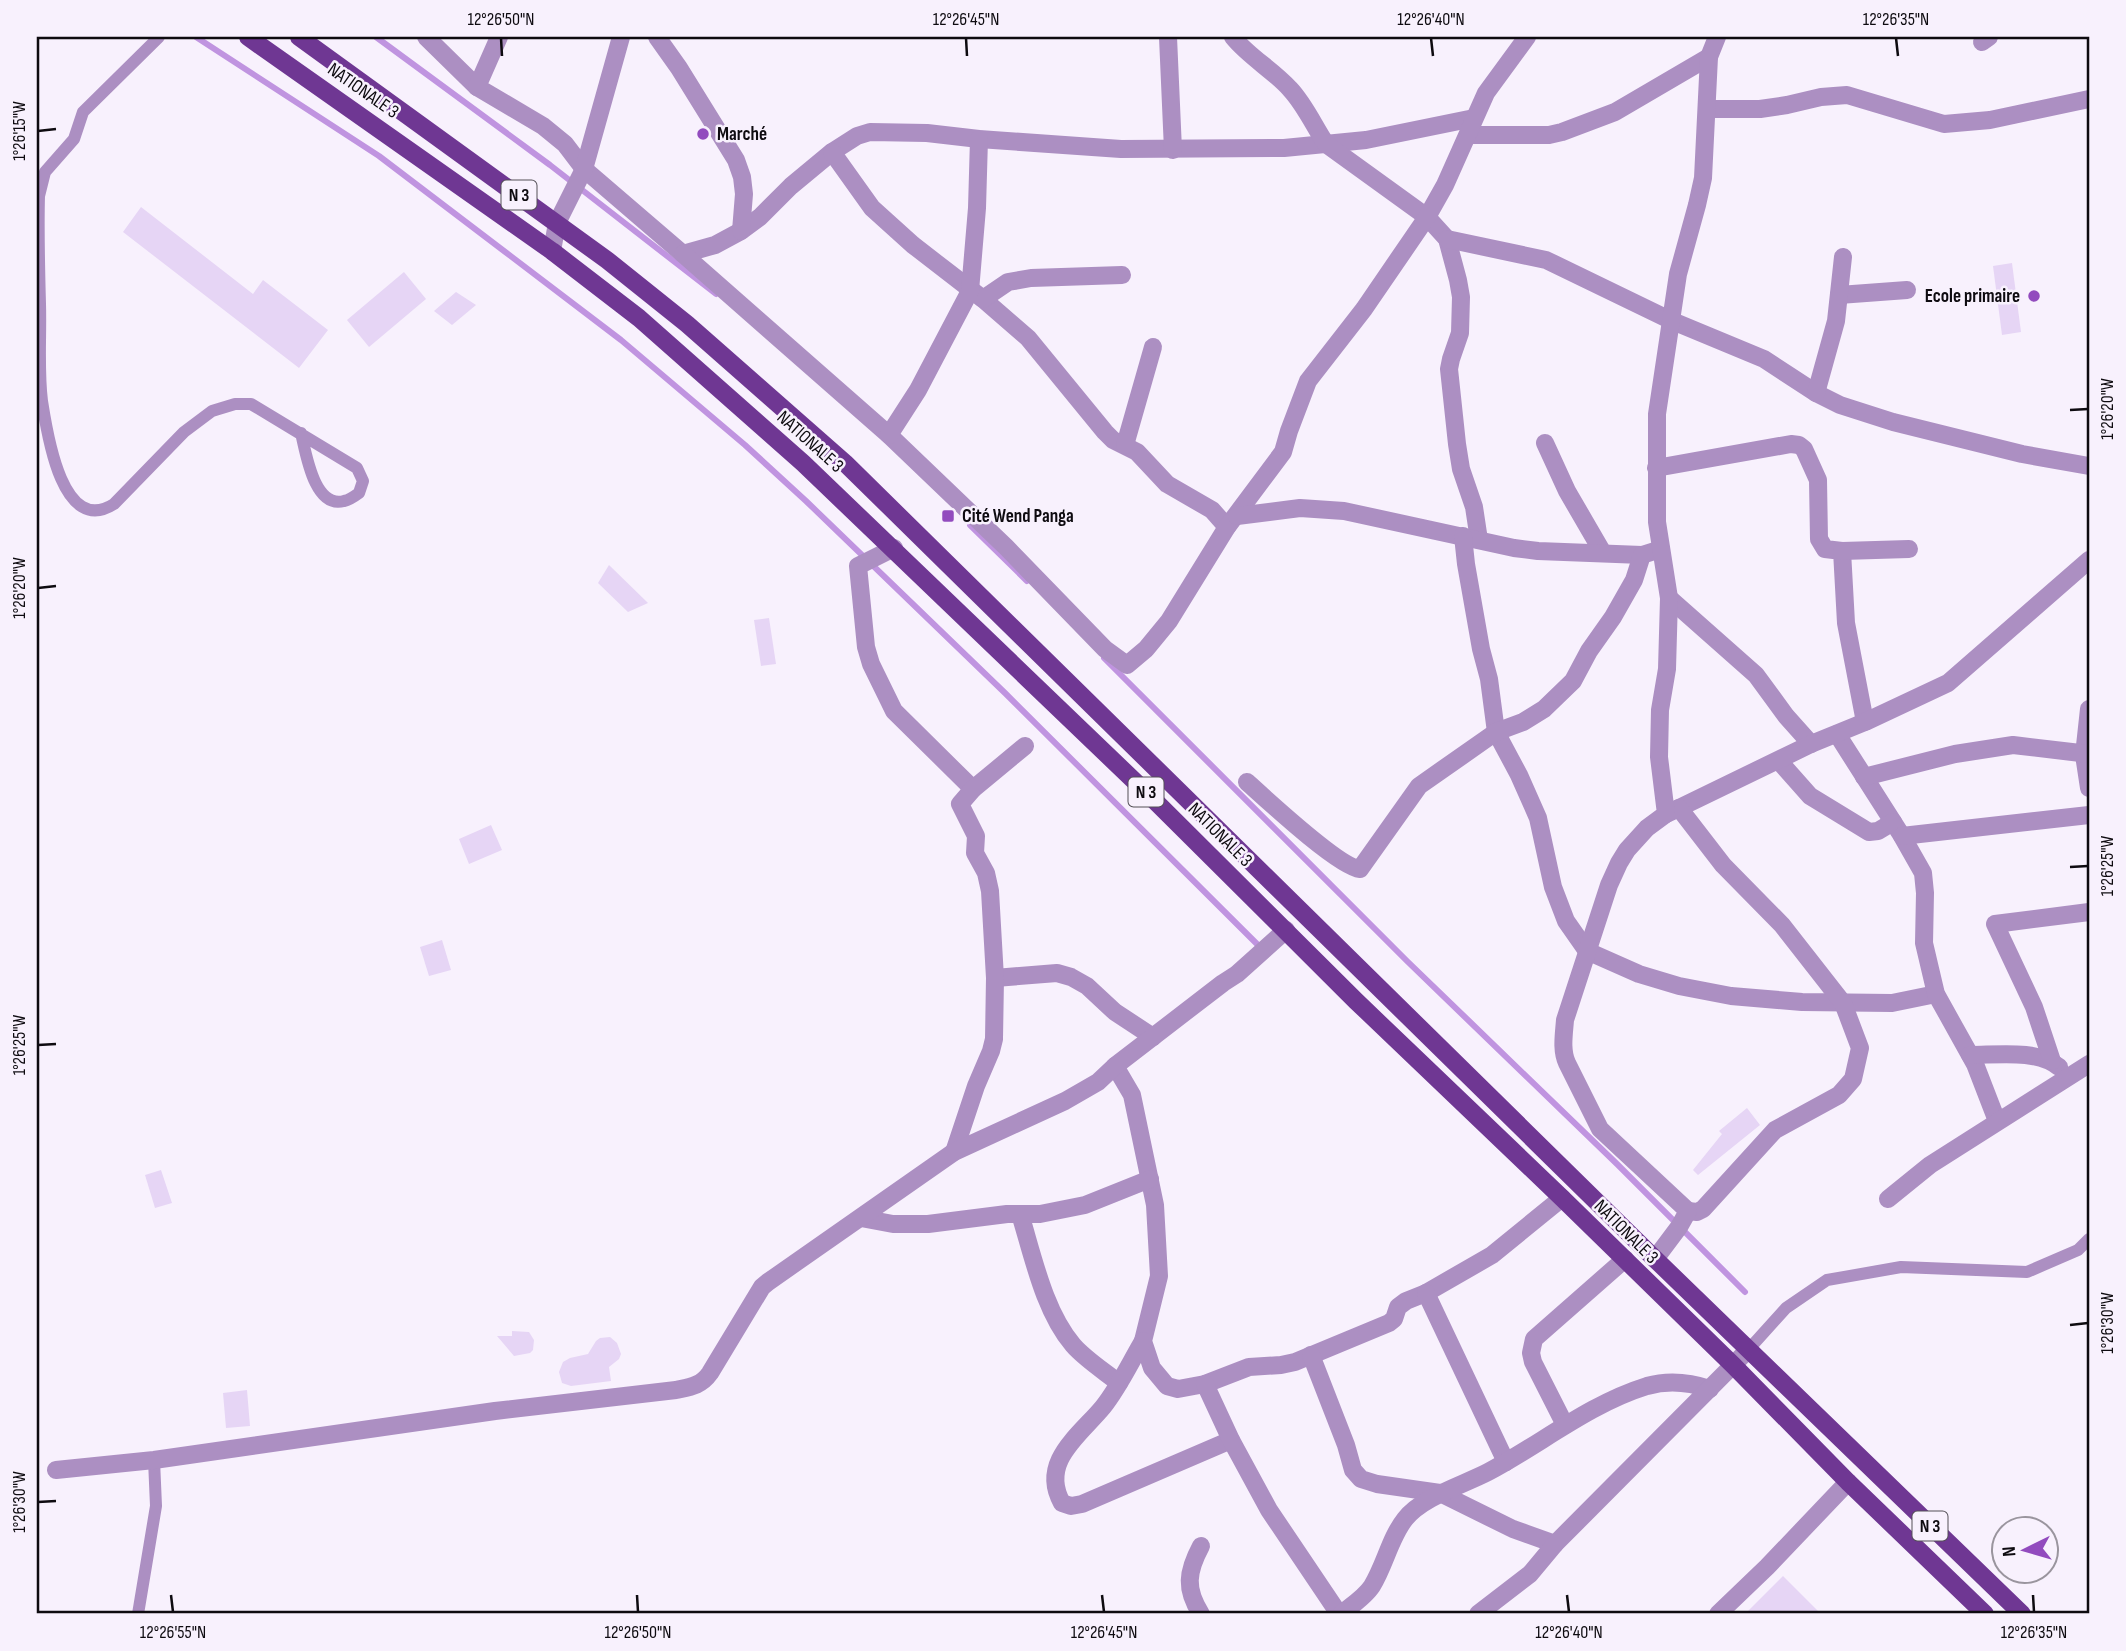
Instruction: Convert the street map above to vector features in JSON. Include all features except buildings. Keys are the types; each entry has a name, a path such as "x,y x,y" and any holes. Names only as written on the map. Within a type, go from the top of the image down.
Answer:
{"main road":[{"name":"NATIONALE 3","path":"248,37 552,251 639,318 803,463 1150,796 1356,1001 1625,1259 1848,1482 1985,1614"},
{"name":"NATIONALE 3","path":"299,37 557,223 667,308 854,471 1655,1259"},
{"name":"N 3","path":"1655,1259 2022,1614"}],"street":[{"path":"426,37 477,87 543,126 565,144 584,169 889,435 1006,547 1105,649 1127,664 1146,649 1169,621 1232,522 1283,452 1308,381 1363,309 1427,217 1445,185 1486,93 1527,37"},
{"path":"477,87 499,37"},
{"path":"552,251 557,223 584,169 621,37"},
{"path":"657,37 736,160 744,194 741,231"},
{"path":"1168,37 1173,150"},
{"path":"1233,37 1288,86 1303,104 1326,144 1427,217 1447,239 1461,297 1460,333 1450,369 1457,444 1461,469 1474,507 1466,564 1489,679 1496,732 1520,775 1538,818 1553,887 1566,921 1587,950 1639,974 1679,986 1731,996 1802,1003 1892,1003 1936,994"},
{"path":"1717,37 1709,57 1703,178 1678,274 1657,414 1657,522 1669,598 1667,669 1660,710 1659,757 1672,811 1782,925 1843,1003 1860,1048 1853,1079 1839,1095 1775,1130 1703,1209 1697,1212 1688,1211 1600,1129 1564,1057 1565,1020 1609,886 1627,850 1647,828 1672,811 1948,682 2089,560"},
{"path":"683,254 715,245 741,231 761,217 791,186 832,152 857,136 870,132 927,132 1121,149 1173,150 1218,147 1284,148 1471,126 1549,135 1615,113 1709,57"},
{"path":"1707,109 1760,109 1821,97 1847,95 1944,124 1990,120 2089,99"},
{"path":"889,435 977,295 979,138"},
{"path":"832,152 872,208 913,245 1028,338 1095,423 1113,440 1137,452 1167,484 1232,522 1300,508 1344,510 1538,551 1642,555 1661,549"},
{"path":"1447,239 1546,260 1670,320 1764,359 1816,393 1840,405 1893,422 2022,454 2089,467"},
{"path":"1816,393 1836,321 1843,257"},
{"path":"977,295 1008,282 1031,278 1122,275"},
{"path":"1839,295 1907,290"},
{"path":"1125,445 1153,346"},
{"path":"1545,443 1567,491 1603,553"},
{"path":"1656,468 1791,444 1799,445 1804,449 1818,480 1819,539 1825,549 1909,549"},
{"path":"894,548 858,566 866,647 871,664 894,711 973,789"},
{"path":"1842,551 1846,623 1865,722"},
{"path":"1247,782 1293,823 1348,866 1360,869 1419,786 1496,732 1523,722 1544,709 1573,681 1634,580 1642,555"},
{"path":"1669,598 1756,675 1811,744"},
{"path":"2089,709 2089,788"},
{"path":"1836,734 1898,829 1923,873 1924,943 1936,994 1970,1055 1997,1121"},
{"path":"1864,777 1955,754 2013,745 2087,754"},
{"path":"954,1152 991,1051 995,1020 992,910 988,882 975,853 976,836 971,821 960,804 973,789 1025,746"},
{"path":"1779,761 1811,796 1869,832 2089,814"},
{"path":"2052,1061 2034,1007 1994,924 2089,912"},
{"path":"56,1470 154,1460 697,1385 705,1381 762,1287 954,1152 1077,1095 1098,1082 1115,1066 1237,974 1286,930"},
{"path":"995,978 1057,973 1070,977 1087,986 1115,1012 1153,1037"},
{"path":"1970,1055 2031,1056 2052,1061 2070,1076"},
{"path":"1888,1199 1930,1165 2089,1064"},
{"path":"1115,1066 1132,1095 1150,1180 1155,1205 1159,1276 1143,1341 1102,1407 1068,1443 1060,1457 1056,1473 1057,1494 1062,1503 1071,1506 1083,1504 1231,1440"},
{"path":"861,1218 892,1224 928,1224 1040,1214 1074,1208 1150,1180"},
{"path":"1143,1341 1152,1368 1167,1386 1178,1389 1205,1384 1249,1367 1281,1365 1311,1355 1389,1323 1394,1319 1398,1307 1406,1301 1426,1293 1492,1255 1562,1198"},
{"path":"1655,1259 1688,1211"},
{"path":"1020,1214 1042,1285 1059,1324 1073,1345 1119,1383"},
{"path":"1565,1425 1533,1362 1531,1346 1534,1339 1625,1259"},
{"path":"1426,1293 1506,1462"},
{"path":"1478,1614 1530,1573 1555,1544 1749,1349"},
{"path":"1311,1355 1353,1470 1361,1479 1377,1484 1440,1493 1513,1529 1555,1544"},
{"path":"1205,1384 1231,1440 1269,1510 1340,1614 1371,1588 1406,1518 1440,1493 1506,1462 1581,1415 1650,1386 1680,1382 1710,1389"},
{"path":"1718,1614 1848,1482"},
{"path":"1201,1546 1190,1572 1190,1587 1192,1600 1201,1614"}],"lane":[{"path":"159,37 83,112 74,139 45,172 39,196 42,400 55,461 67,492 79,506 106,509 184,432 212,411 235,404 251,404 301,433 357,468 363,481 359,493 346,501 337,502 326,498 315,486 301,433"},
{"path":"1749,1349 1786,1308 1827,1280 1901,1267 2027,1272 2078,1250 2089,1239"},
{"path":"138,1614 156,1506 154,1460"}],"waterway":[{"path":"196,37 379,156 621,340 745,445 1005,693 1262,949"},
{"path":"376,37 550,165 716,294"},
{"path":"970,525 1027,581"},
{"path":"1104,658 1408,962 1745,1292"}],"place":[{"name":"Marché","path":"703,134"},
{"name":"Ecole primaire","path":"2034,296"},
{"name":"Cité Wend Panga","path":"948,516"}]}
